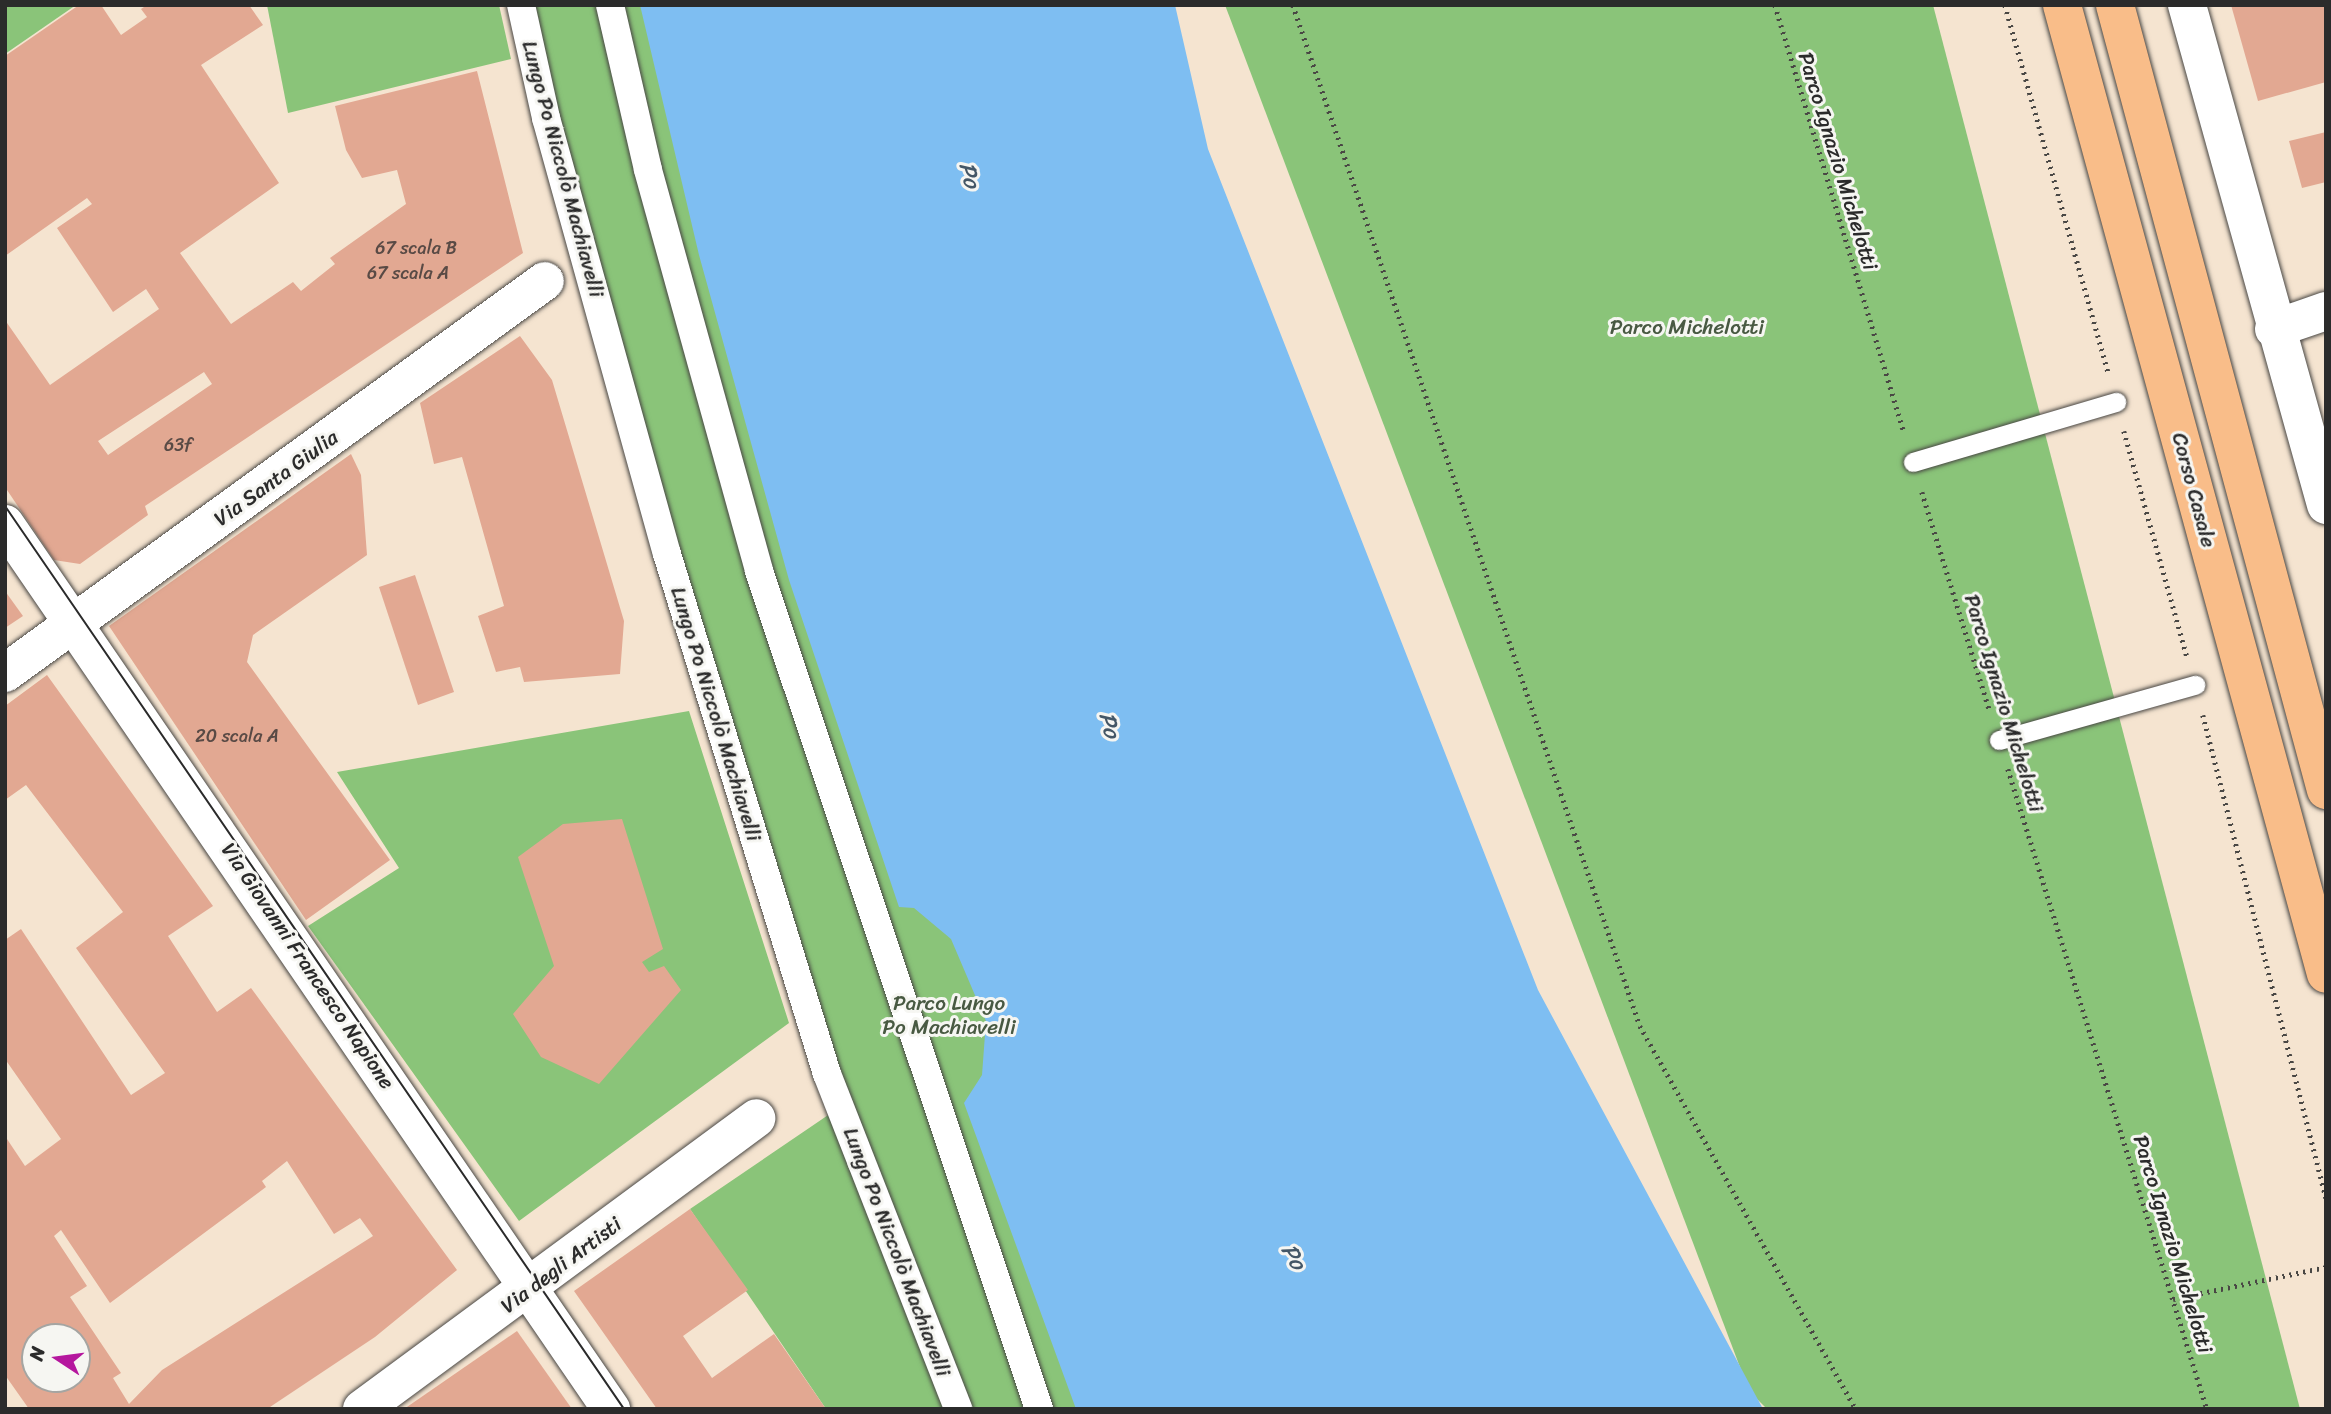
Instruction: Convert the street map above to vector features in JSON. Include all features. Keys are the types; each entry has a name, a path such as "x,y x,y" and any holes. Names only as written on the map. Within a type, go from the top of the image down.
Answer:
{"main road":[{"name":"Corso Casale","path":"2062,5 2326,974"},
{"path":"2115,5 2323,760"}],"street":[{"name":"Lungo Po Niccolò Machiavelli","path":"521,5 546,118 667,554 823,1060 958,1409"},
{"path":"610,5 648,170 759,571 1039,1409"},
{"path":"2187,5 2274,329 2326,505"},
{"name":"Via Santa Giulia","path":"5,673 77,625 545,281"},
{"path":"2274,329 2326,311"},
{"name":"Via Giovanni Francesco Napione","path":"5,524 77,625 611,1409"},
{"name":"Via degli Artisti","path":"362,1409 530,1289 756,1118"}],"lane":[{"path":"1913,462 2116,402"},
{"path":"1999,740 2195,685"}],"path":[{"path":"1293,5 1640,1026 1856,1409"},
{"name":"Parco Ignazio Michelotti","path":"1774,5 2207,1409"},
{"path":"2005,5 2195,685 2326,1199"},
{"path":"2173,1299 2326,1266"}],"green space":[{"path":"5,5 76,5 5,54"},
{"path":"267,5 499,5 511,59 288,113"},
{"name":"Parco Lungo Po Machiavelli","path":"521,5 693,5 1132,1409 826,1409 690,1209 840,1107"},
{"name":"Parco Michelotti","path":"1225,5 1933,5 2300,1409 1767,1409 1749,1391"},
{"path":"689,711 789,1023 519,1221 308,926 399,868 337,772"}],"water":[{"name":"Po","path":"640,5 1175,5 1208,149 1538,990 1763,1409 1076,1409 964,1103 982,1075 986,1021 951,939 914,908 899,907 789,580 699,255"}],"building":[{"path":"79,5 101,5 121,35 147,17 141,9 147,5 249,5 263,25 201,65 279,183 180,253 231,324 293,282 301,291 335,264 330,258 406,204 397,170 362,178 346,150 335,106 477,71 523,253 145,506 148,515 80,564 54,560 5,487 5,320 50,385 159,309 146,289 113,312 57,228 92,204 87,198 5,256 5,56","holes":["204,372 212,384 108,455 98,441"]},
{"path":"2231,5 2326,5 2326,82 2258,101"},
{"path":"2326,132 2326,182 2302,188 2289,141"},
{"path":"520,336 552,380 624,621 620,674 524,682 520,667 496,672 478,616 504,606 462,457 434,464 420,403"},
{"path":"351,454 361,475 367,555 253,635 247,662 390,860 306,920 109,626"},
{"path":"415,575 454,692 418,705 379,587"},
{"path":"5,591 23,616 5,628"},
{"path":"47,675 213,906 168,936 217,1012 251,988 457,1270 375,1337 267,1409 29,1409 5,1375 5,1136 25,1166 61,1139 5,1059 5,940 21,929 131,1095 165,1073 76,948 123,912 26,785 5,800 5,706","holes":["287,1161 334,1234 360,1218 373,1236 162,1370 129,1404 113,1378 121,1373 91,1328 91,1393 21,1393 21,1323 87,1323 70,1297 87,1286 54,1236 61,1230 110,1303 266,1187 262,1181"]},
{"path":"622,819 663,949 642,962 649,972 664,966 681,990 599,1084 541,1057 513,1014 554,966 518,857 563,824"},
{"path":"690,1209 748,1290 683,1336 712,1378 774,1334 826,1409 657,1409 574,1291"},
{"path":"517,1331 572,1409 404,1409"}],"tram line":[{"path":"5,506 624,1409"}]}
